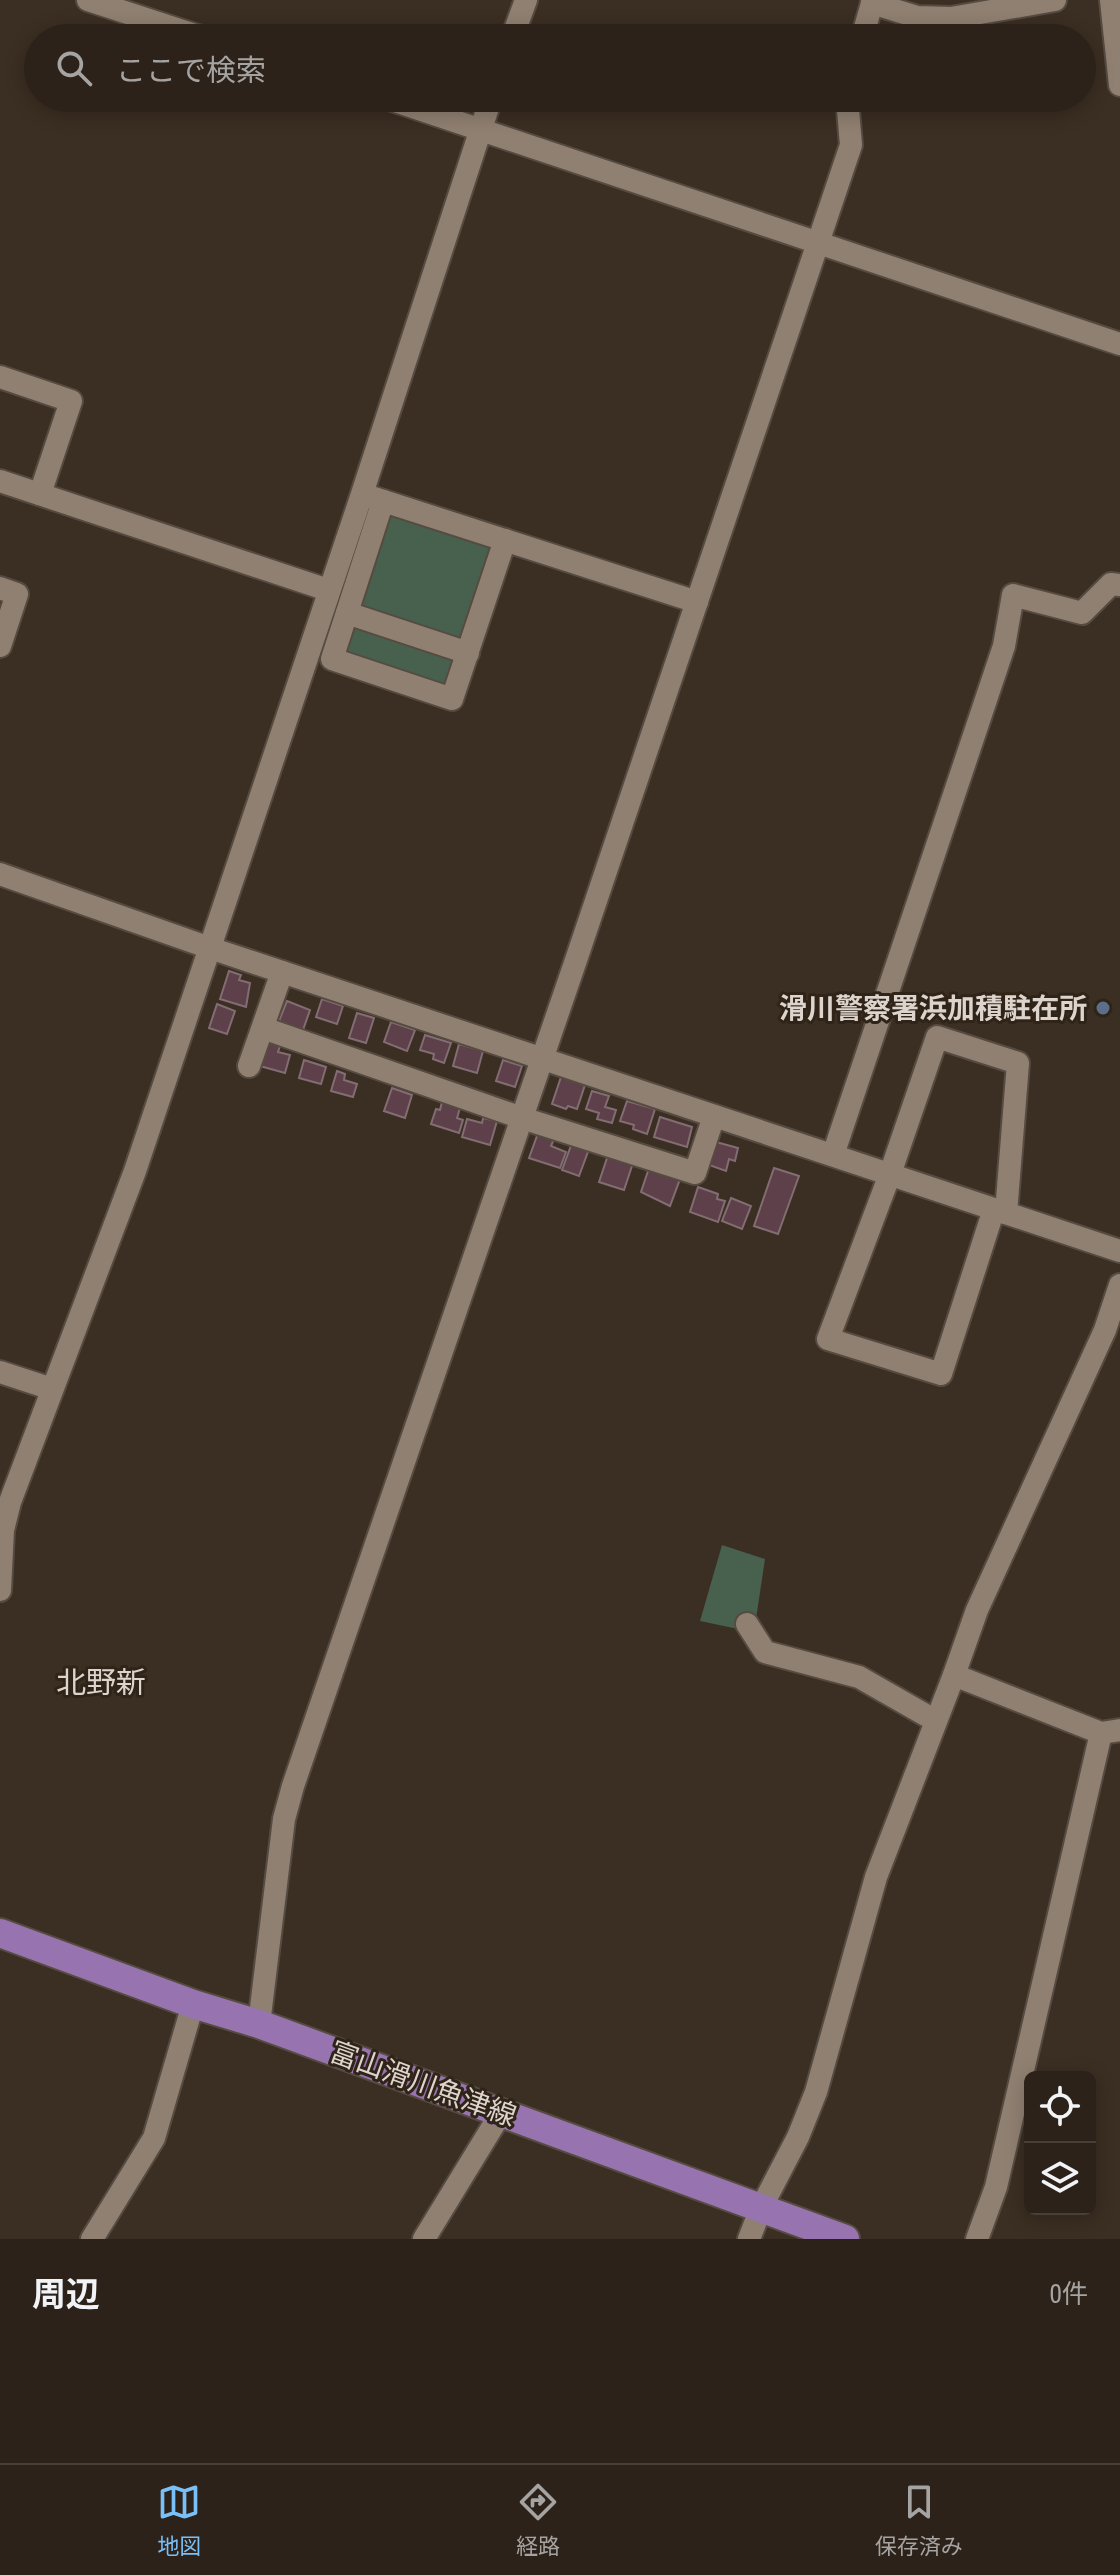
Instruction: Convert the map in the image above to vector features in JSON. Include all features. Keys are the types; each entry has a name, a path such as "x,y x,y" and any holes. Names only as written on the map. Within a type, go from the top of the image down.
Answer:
{"main road":[{"name":"富山滑川魚津線","path":"0,1933 193,2004 259,2024 845,2239"}],"street":[{"path":"88,0 161,24"},
{"path":"517,24 526,0"},
{"path":"866,24 872,1 917,17 951,18 1055,0"},
{"path":"1111,0 1120,85"},
{"path":"428,112 1120,344"},
{"path":"486,112 373,498 347,613 332,659 452,699 505,540"},
{"path":"259,2024 287,1808 851,145 848,112"},
{"path":"0,377 71,401 40,494"},
{"path":"0,481 328,590"},
{"path":"373,498 697,602"},
{"path":"0,1590 5,1502 52,1389 135,1171 328,590 373,498"},
{"path":"833,1155 1004,646 1013,595 1082,613 1111,584 1120,585"},
{"path":"0,588 17,594 0,646"},
{"path":"347,613 468,653"},
{"path":"0,874 210,948 1120,1251"},
{"path":"249,1066 282,972"},
{"path":"263,1028 522,1118 695,1173 714,1116"},
{"path":"937,1037 1018,1063 1000,1211 941,1374 828,1339 937,1037"},
{"path":"749,2239 816,2092 876,1877 977,1610 1105,1330 1120,1285"},
{"path":"0,1372 52,1389"},
{"path":"747,1624 765,1652 859,1677 936,1721"},
{"path":"954,1675 1111,1732 999,2172 977,2239"},
{"path":"92,2239 154,2138 193,2004"},
{"path":"424,2239 501,2113"}],"green space":[{"path":"376,507 513,551 458,707 327,662"},
{"path":"722,1545 765,1559 756,1619 743,1630 700,1621"}],"building":[{"path":"229,971 241,975 239,980 250,983 246,1007 220,999"},
{"path":"322,999 343,1006 337,1024 316,1017"},
{"path":"287,1001 310,1010 303,1030 279,1021"},
{"path":"217,1004 235,1011 227,1034 209,1028"},
{"path":"357,1013 374,1018 366,1043 349,1038"},
{"path":"391,1022 415,1030 407,1051 384,1042"},
{"path":"425,1035 451,1043 444,1063 433,1059 434,1054 420,1050"},
{"path":"267,1042 280,1046 278,1052 290,1055 285,1073 260,1066"},
{"path":"459,1044 483,1051 477,1073 453,1066"},
{"path":"304,1060 326,1067 321,1084 299,1078"},
{"path":"503,1060 522,1066 515,1087 496,1081"},
{"path":"337,1071 345,1074 344,1080 357,1084 353,1097 331,1091"},
{"path":"561,1077 585,1085 577,1109 552,1104"},
{"path":"392,1088 412,1095 405,1118 384,1111"},
{"path":"592,1091 609,1096 605,1107 616,1110 612,1123 597,1119 599,1113 586,1109"},
{"path":"627,1101 655,1109 647,1134 633,1129 634,1125 620,1121"},
{"path":"442,1102 460,1108 457,1118 463,1120 459,1133 431,1124"},
{"path":"660,1117 692,1127 687,1147 654,1137"},
{"path":"483,1118 497,1121 490,1145 462,1137 467,1119 482,1123"},
{"path":"538,1133 554,1139 551,1146 566,1152 560,1168 529,1158"},
{"path":"716,1142 738,1148 735,1161 729,1159 726,1171 709,1165"},
{"path":"572,1143 589,1149 579,1176 562,1170"},
{"path":"608,1155 633,1163 624,1190 599,1182"},
{"path":"649,1168 680,1179 670,1206 641,1192"},
{"path":"774,1168 799,1176 778,1234 754,1226"},
{"path":"698,1187 718,1194 717,1199 725,1201 718,1222 690,1212"},
{"path":"731,1198 751,1206 742,1229 722,1221"}],"place":[{"name":"滑川警察署浜加積駐在所","path":"1103,1008"}],"district":[{"name":"北野新","path":"101,1682"}]}
